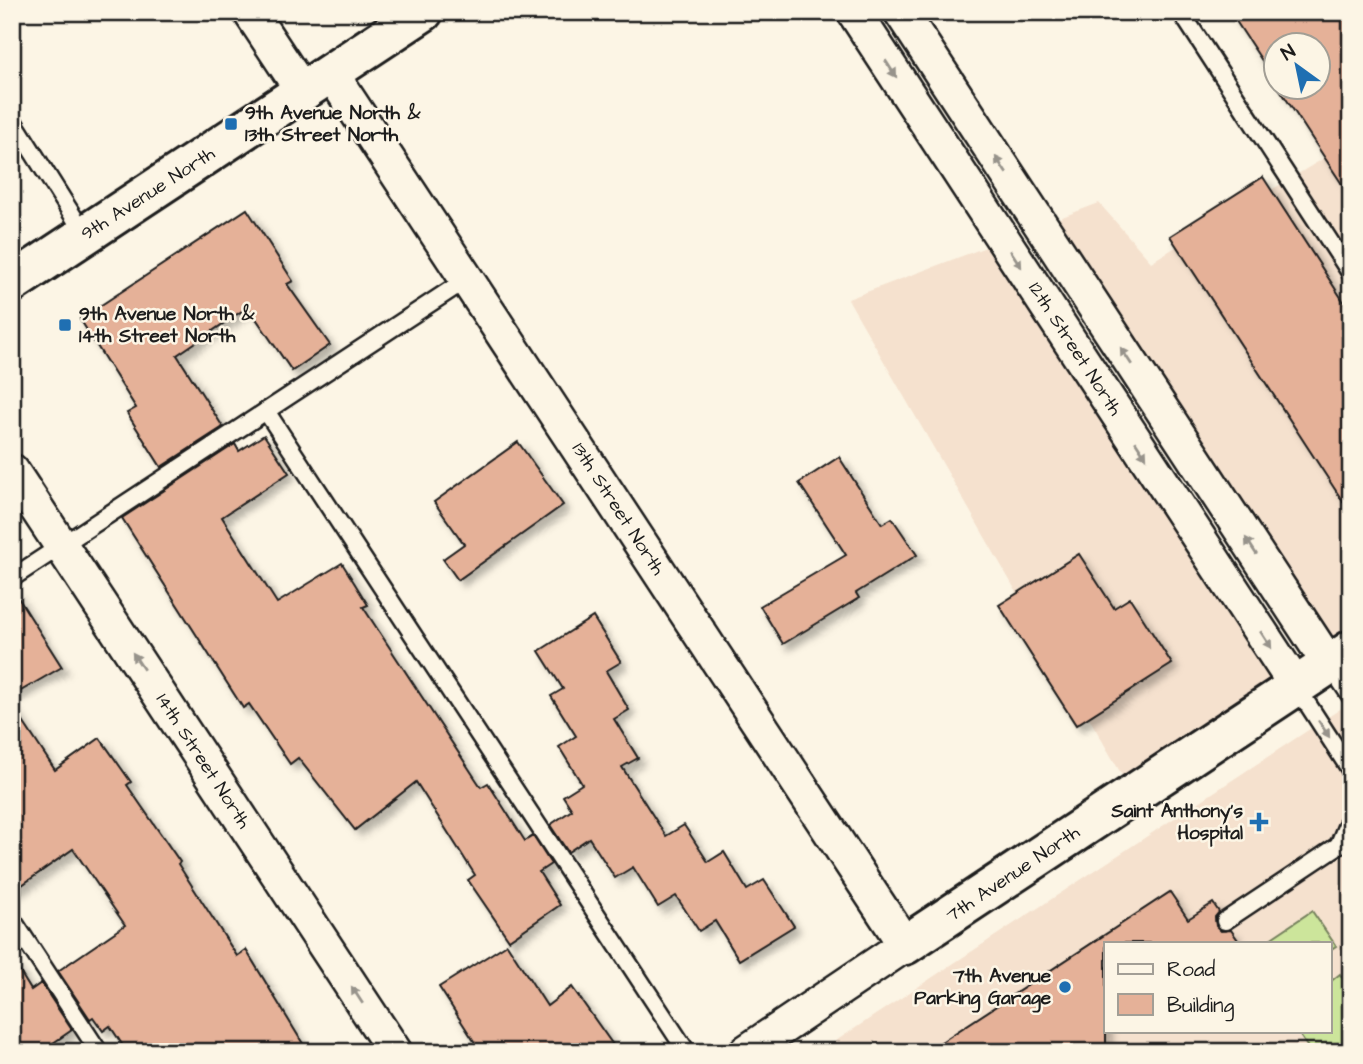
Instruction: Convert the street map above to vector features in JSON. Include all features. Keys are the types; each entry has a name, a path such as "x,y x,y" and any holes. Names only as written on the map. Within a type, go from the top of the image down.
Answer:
{"street":[{"name":"13th Street North","path":"250,12 317,82 467,279 905,946"},
{"name":"9th Avenue North","path":"12,283 423,12"},
{"name":"12th Street North","path":"853,12 1296,686"},
{"name":"12th Street North","path":"901,12 1340,657"},
{"name":"14th Street North","path":"12,471 394,1052"},
{"name":"7th Avenue North","path":"746,1052 1340,657"}],"lane":[{"path":"1181,12 1351,274"},
{"path":"12,119 85,235"},
{"path":"12,578 467,279"},
{"path":"266,411 687,1052"},
{"path":"1340,657 1351,697"},
{"path":"1296,686 1351,771"},
{"path":"1225,921 1345,841 1351,815"},
{"path":"12,919 99,1052"}],"shaded area":[{"path":"1351,142 1351,626 1333,638 1057,219 1099,203 1151,262"},
{"path":"986,247 1271,679 1123,777 848,299"},
{"name":"Saint Anthony's Hospital","path":"1351,702 1351,1052 819,1052"}],"green space":[{"path":"1312,911 1336,946 1332,949 1332,942 1266,942"},
{"path":"1340,974 1345,982 1351,979 1351,1052 1311,1052 1298,1032 1332,1032 1332,980"}],"building":[{"path":"1230,12 1351,12 1351,198 1288,102 1332,102 1332,32 1262,32 1262,61"},
{"path":"1263,177 1351,313 1351,514 1170,236"},
{"path":"247,209 293,281 287,284 330,345 292,371 248,307 177,355 223,427 161,467 127,413 136,408 80,319"},
{"path":"264,435 289,473 222,517 277,603 342,563 368,605 363,607 481,787 488,783 525,841 533,836 551,864 539,872 560,905 509,940 468,880 475,875 416,782 355,830 298,758 290,764 249,704 243,708 122,518 235,444 239,451"},
{"path":"518,442 563,505 458,580 443,559 464,544 434,502"},
{"path":"839,457 882,524 892,518 917,555 856,593 859,598 783,644 760,606 846,555 799,483"},
{"path":"1079,554 1114,608 1130,598 1172,664 1076,725 999,605"},
{"path":"12,588 62,667 12,696"},
{"path":"593,617 621,662 606,671 629,710 614,719 638,758 622,767 666,836 684,825 708,862 724,852 747,890 764,880 794,926 739,960 715,921 699,931 676,896 658,907 633,867 615,878 589,838 568,852 550,825 572,810 563,796 582,784 559,747 576,736 551,696 563,689 539,651"},
{"path":"12,705 55,770 100,738 131,782 127,785 180,862 178,864 237,956 246,950 308,1052 127,1052 110,1026 103,1031 93,1017 90,1019 58,971 125,925 73,849 12,892"},
{"name":"7th Avenue Parking Garage","path":"1170,892 1188,919 1213,903 1219,912 1215,917 1216,926 1221,931 1231,930 1239,942 1104,942 1106,1052 926,1052"},
{"path":"507,944 547,1006 572,987 618,1052 481,1052 439,987"},
{"path":"12,959 31,990 41,983 72,1030 40,1052 12,1052"}],"place":[{"name":"9th Avenue North & 13th Street North","path":"231,124"},
{"name":"9th Avenue North & 14th Street North","path":"65,325"},
{"name":"Saint Anthony's Hospital","path":"1259,822"},
{"name":"7th Avenue Parking Garage","path":"1065,987"}]}
